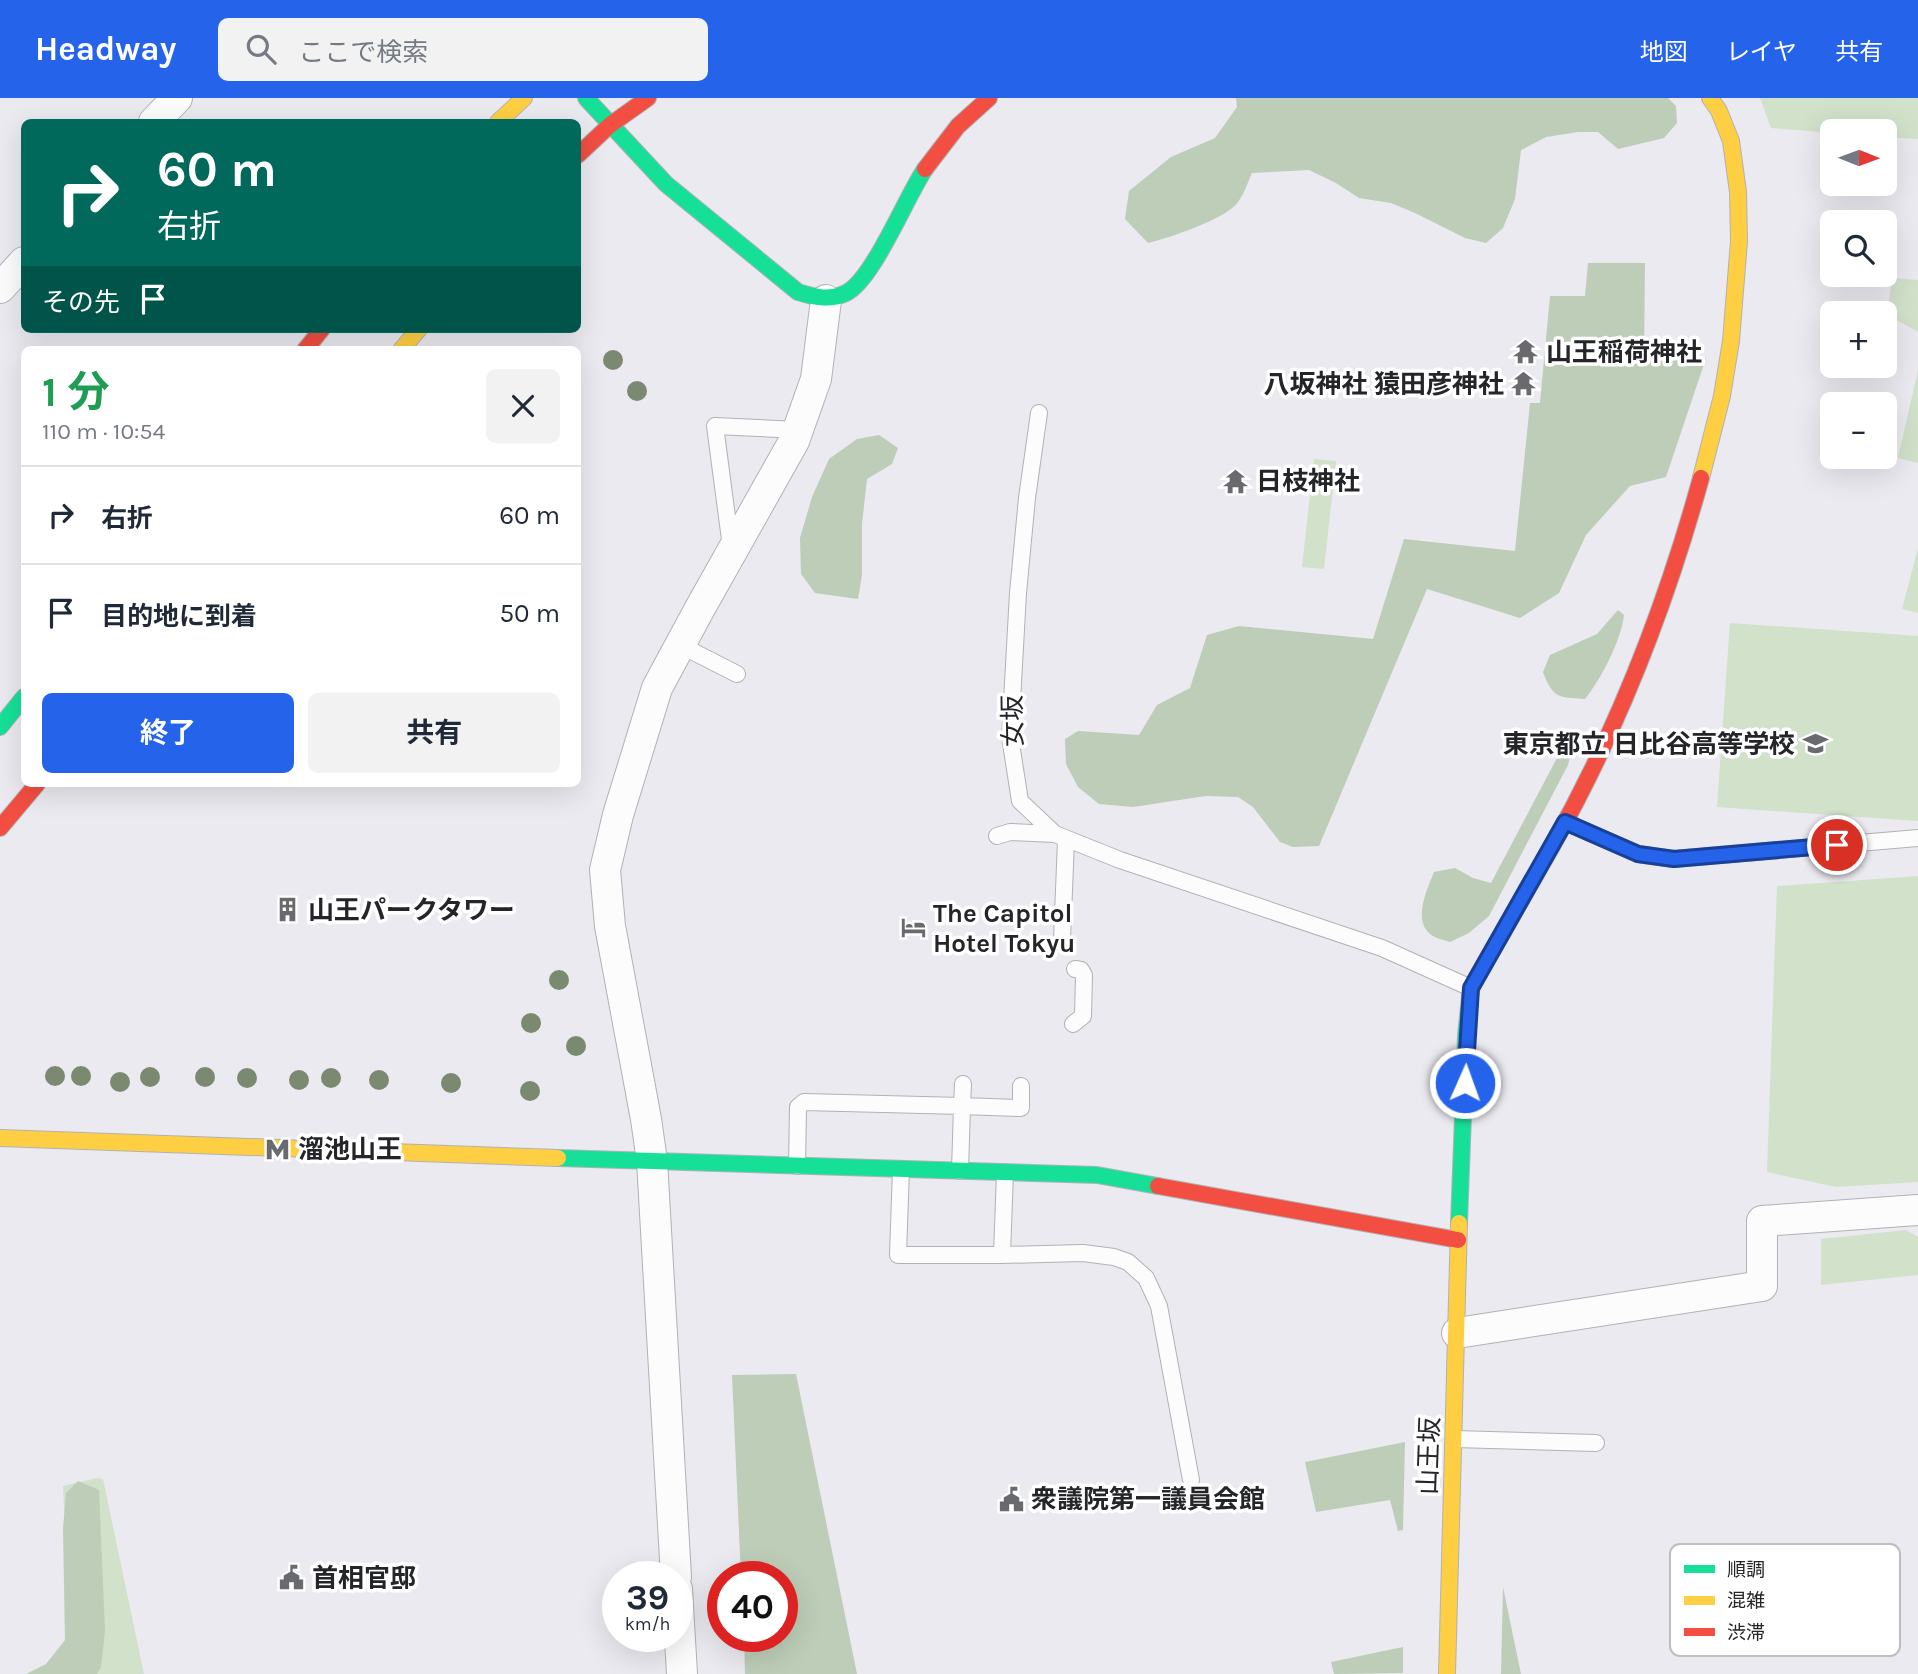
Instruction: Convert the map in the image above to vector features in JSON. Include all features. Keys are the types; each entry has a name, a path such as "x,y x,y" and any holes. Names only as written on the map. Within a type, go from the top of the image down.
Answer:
{"main road":[{"path":"501,119 524,98"},
{"path":"586,98 666,184 798,292 826,300 852,291 870,267 917,182 942,145 980,104 989,98"},
{"path":"581,152 610,125 648,98"},
{"path":"1471,988 1565,822 1606,739 1645,648 1692,511 1710,447 1731,341 1739,241 1738,192 1731,141 1719,111 1710,98"},
{"path":"0,727 21,701"},
{"path":"0,828 34,787"},
{"name":"山王坂","path":"1447,1674 1458,1240 1466,1035 1471,988"},
{"path":"0,1138 1097,1175 1458,1240"}],"street":[{"path":"157,119 177,98"},
{"path":"0,288 21,265"},
{"path":"676,1561 652,1161 610,926 605,870 618,815 657,688 794,441 816,379 826,300"},
{"path":"1457,1333 1762,1286 1762,1221 1918,1210"},
{"path":"681,1652 682,1674"}],"lane":[{"name":"女坂","path":"1039,413 1018,593 1010,737 1020,801 1060,837"},
{"path":"731,553 715,426 798,430"},
{"path":"680,645 737,674"},
{"path":"1565,822 1638,854 1674,859 1918,838"},
{"path":"997,836 1010,832 1060,837 1382,948 1471,988"},
{"path":"1060,837 1062,940"},
{"path":"1073,1024 1083,1016 1084,975 1081,970 1075,968"},
{"path":"960,1171 963,1084"},
{"path":"797,1166 798,1107 804,1102 1021,1108 1021,1086"},
{"path":"901,1169 898,1255 1083,1252 1128,1262 1146,1278 1159,1306 1191,1479"},
{"path":"1002,1255 1005,1172"},
{"path":"1454,1439 1596,1443"}],"green space":[{"path":"1236,98 1668,98 1676,106 1677,123 1664,138 1618,149 1598,132 1578,132 1546,137 1521,150 1515,199 1503,228 1486,243 1465,238 1391,203 1359,198 1309,170 1252,173 1240,199 1222,215 1148,243 1125,219 1129,191 1171,157 1215,138 1237,107"},
{"path":"1760,98 1918,98 1918,139 1897,138 1897,119 1820,119 1820,132 1771,128"},
{"path":"1588,263 1645,263 1644,357 1706,358 1666,477 1630,486 1586,535 1559,593 1520,618 1427,589 1319,846 1293,847 1280,842 1253,807 1238,797 1206,796 1133,807 1099,804 1078,787 1066,764 1065,739 1078,731 1139,735 1157,705 1190,688 1207,635 1239,626 1373,639 1404,539 1515,551 1530,403 1540,403 1550,296 1585,296"},
{"path":"1897,278 1918,280 1918,332 1897,320 1897,301 1889,301 1891,287 1897,287"},
{"path":"1918,370 1918,463 1898,458"},
{"path":"879,435 898,448 892,464 867,479 862,524 862,575 858,599 815,593 801,574 800,538 812,497 829,459 857,439"},
{"path":"1314,459 1336,461 1324,569 1302,567"},
{"path":"1918,548 1918,613 1902,609"},
{"path":"1618,610 1624,615 1615,648 1585,699 1558,695 1550,687 1543,672 1550,655 1597,634"},
{"path":"1730,623 1918,636 1918,821 1717,807"},
{"path":"1564,753 1570,757 1568,765 1489,916 1469,933 1450,942 1433,936 1426,930 1422,915 1434,872 1455,868 1473,878 1491,883 1558,756"},
{"path":"1918,876 1918,1182 1836,1187 1767,1172 1777,886"},
{"path":"1906,1230 1918,1237 1918,1275 1821,1285 1821,1239"},
{"path":"796,1374 857,1674 745,1674 744,1652 798,1652 798,1561 740,1561 732,1375"},
{"path":"1405,1442 1403,1530 1398,1531 1390,1500 1316,1512 1305,1462"},
{"path":"103,1479 144,1674 40,1674 71,1655 63,1486"},
{"path":"78,1481 99,1490 105,1631 101,1667 97,1674 26,1674 46,1664 65,1640 63,1529 66,1493"},
{"path":"1503,1587 1521,1674 1501,1674"},
{"path":"1403,1647 1403,1673 1334,1674 1331,1662"}],"traffic: fast":[{"path":"586,98 666,184 798,292 810,295 834,297 846,293 856,285 878,255 925,169"},
{"path":"0,727 21,701"},
{"path":"1459,1223 1466,1035 1471,988 1552,846"},
{"path":"558,1158 1097,1175 1158,1186"}],"traffic: slow":[{"path":"501,119 524,98"},
{"path":"1701,478 1722,396 1731,341 1739,241 1738,192 1731,141 1719,111 1710,98"},
{"path":"404,346 416,333"},
{"path":"0,1138 558,1158"},
{"path":"1447,1674 1459,1223"}],"traffic: jam":[{"path":"581,152 610,125 648,98"},
{"path":"925,169 958,126 989,98"},
{"path":"308,346 319,333"},
{"path":"1552,846 1598,758 1638,666 1672,573 1701,478"},
{"path":"0,828 34,787"},
{"path":"1158,1186 1458,1240"}],"place":[{"name":"山王稲荷神社","path":"1526,352"},
{"name":"八坂神社 猿田彦神社","path":"1524,384"},
{"name":"日枝神社","path":"1236,481"},
{"name":"東京都立 日比谷高等学校","path":"1815,744"},
{"name":"山王パークタワー","path":"288,910"},
{"name":"The Capitol Hotel Tokyu","path":"913,928"},
{"name":"溜池山王","path":"278,1149"},
{"name":"衆議院第一議員会館","path":"1011,1499"},
{"name":"首相官邸","path":"292,1578"}],"route":[{"path":"1465,1083 1471,988 1565,822 1638,854 1674,859 1837,845"}]}
